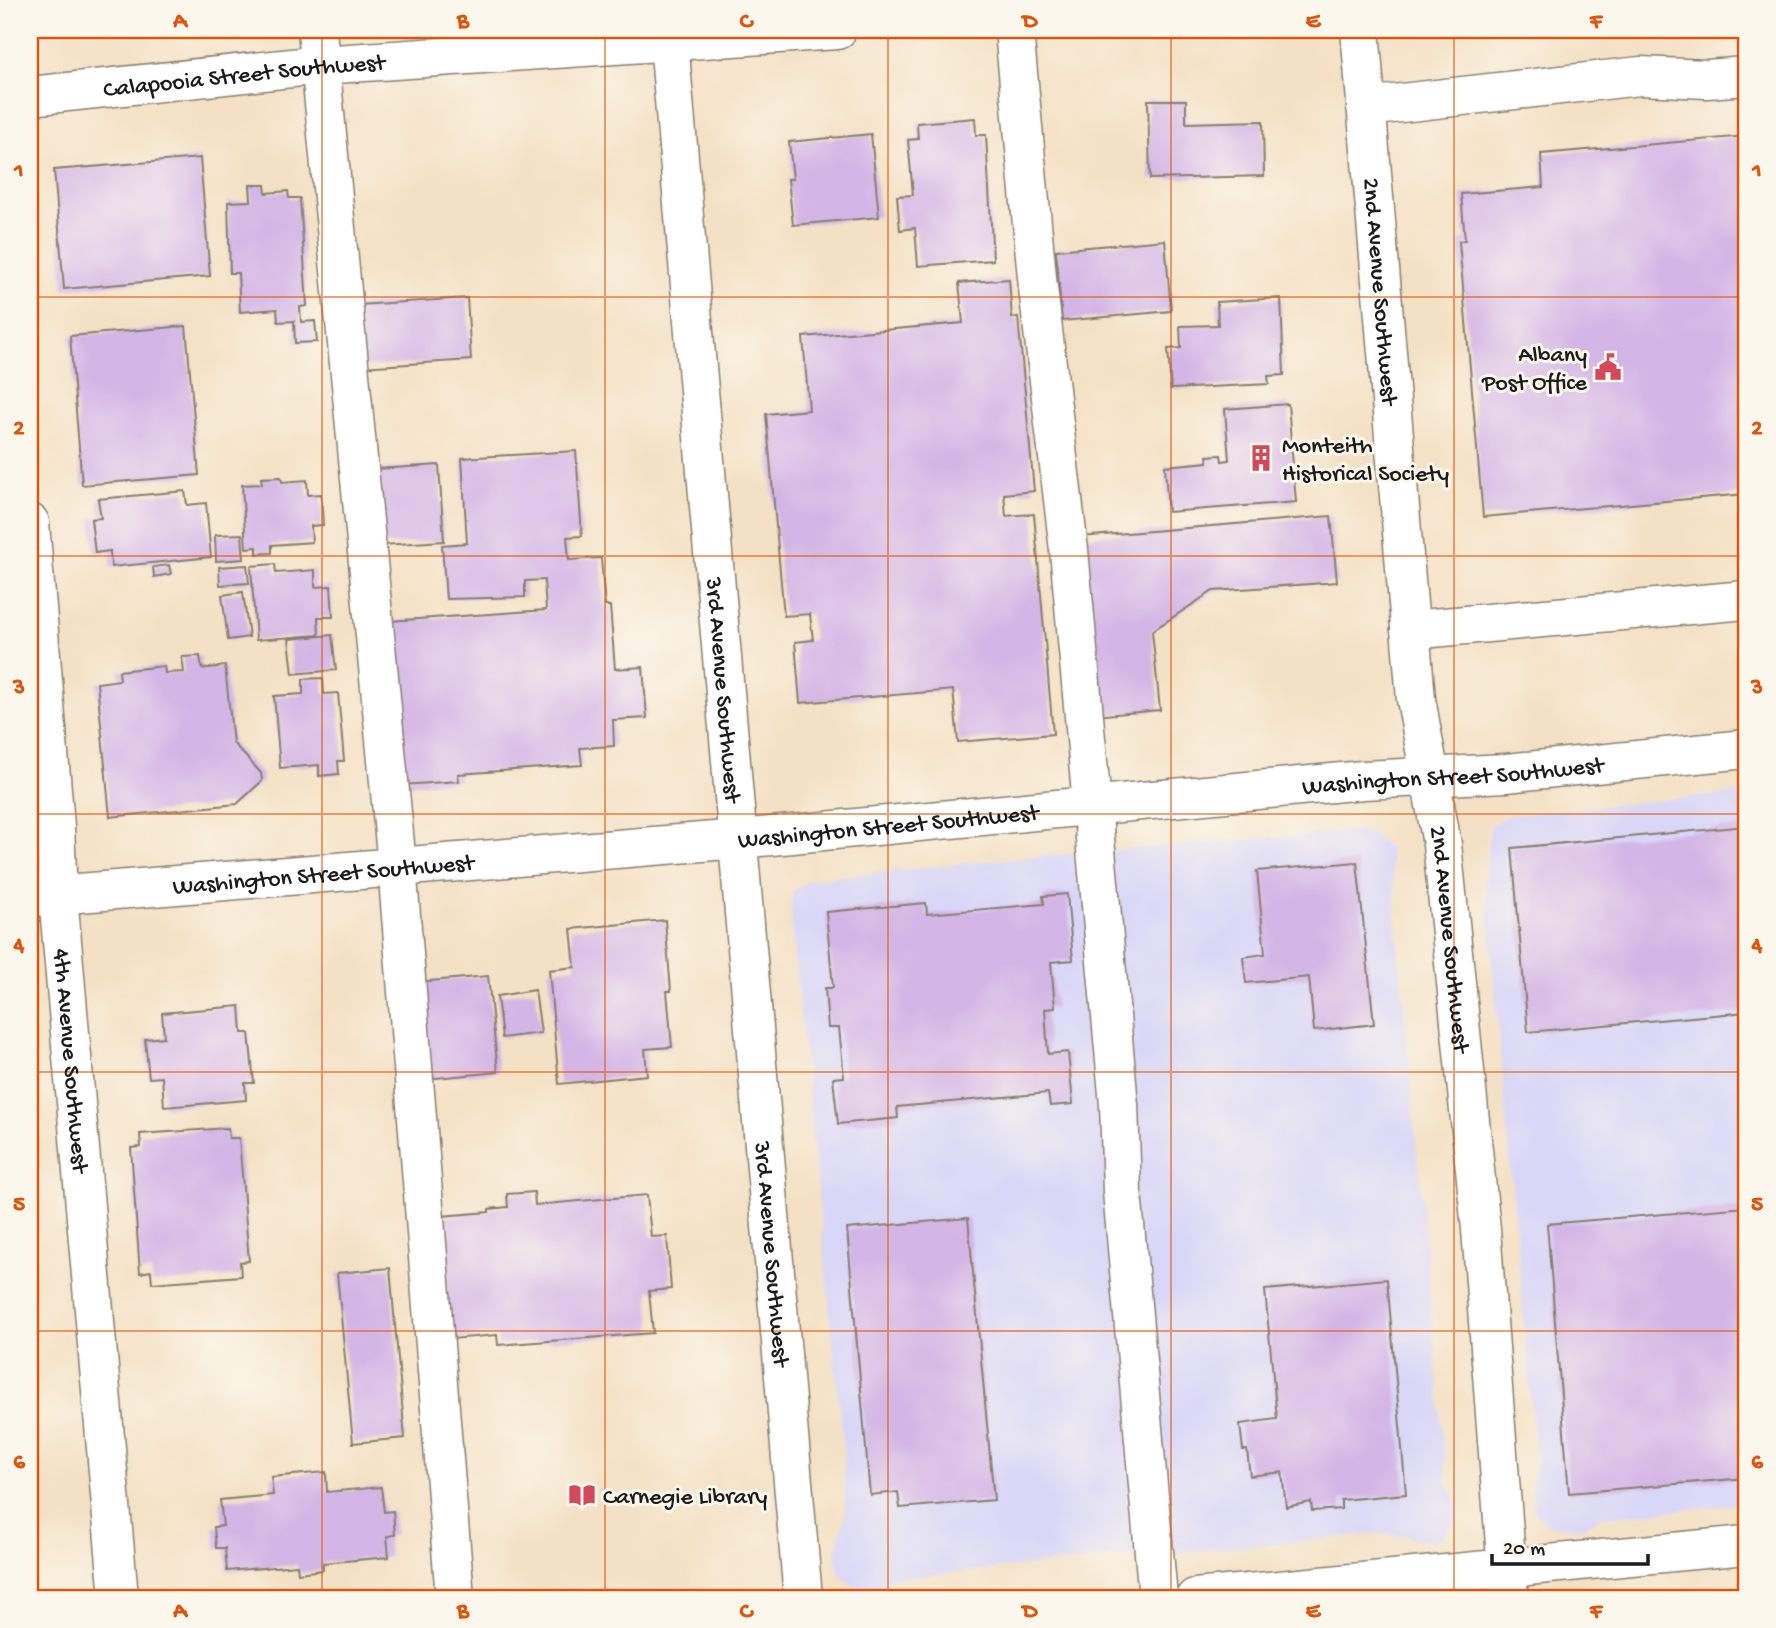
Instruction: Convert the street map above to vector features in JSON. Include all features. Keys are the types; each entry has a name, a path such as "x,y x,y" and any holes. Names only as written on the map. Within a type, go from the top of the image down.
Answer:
{"street":[{"name":"Calapooia Street Southwest","path":"30,96 318,47 837,30"},
{"path":"1014,30 1038,288 1069,550 1119,1105 1123,1204 1158,1598"},
{"name":"2nd Avenue Southwest","path":"1360,30 1416,699 1442,844 1481,1229 1507,1582"},
{"name":"3rd Avenue Southwest","path":"668,36 803,1598"},
{"path":"318,47 397,865 455,1598"},
{"path":"1366,107 1640,76 1707,79 1746,76"},
{"name":"4th Avenue Southwest","path":"30,523 55,826 44,896 119,1598"},
{"path":"1410,630 1746,600"},
{"name":"Washington Street Southwest","path":"44,896 738,839 1363,780 1430,779 1746,749"},
{"path":"1208,1598 1507,1582 1746,1545"}],"shaded area":[{"path":"1746,792 1746,1504 1601,1517 1581,1528 1550,1525 1534,1512 1531,1486 1536,1460 1485,880 1490,826 1509,815"},
{"path":"1359,831 1373,835 1390,850 1447,1484 1458,1500 1458,1519 1442,1538 1426,1542 1405,1536 1376,1534 893,1578 876,1590 855,1588 840,1575 835,1554 845,1515 844,1455 791,921 792,892 807,881 832,877 1015,858"}],"building":[{"path":"1148,100 1186,100 1186,123 1263,121 1264,176 1150,179"},
{"path":"975,118 976,135 986,135 993,260 918,266 915,228 900,230 897,196 913,195 908,140 918,139 917,123"},
{"path":"871,134 879,217 793,225 788,179 793,179 789,142"},
{"name":"Albany Post Office","path":"1746,136 1746,494 1483,517 1459,241 1465,240 1461,194 1543,187 1541,154"},
{"path":"200,158 210,276 64,289 54,170"},
{"path":"250,185 265,185 266,193 288,191 289,198 300,198 307,306 300,307 301,322 315,321 317,342 295,343 294,321 278,322 277,309 240,312 238,273 230,273 228,202 251,201"},
{"path":"1165,240 1171,311 1062,321 1056,250"},
{"path":"1009,279 1012,318 1018,317 1034,491 1004,494 1006,516 1034,514 1053,734 958,742 953,690 800,703 795,642 813,640 810,614 784,616 766,414 809,410 803,337 963,323 959,283"},
{"path":"467,298 471,360 361,367 358,305"},
{"path":"1281,298 1284,375 1268,376 1269,384 1171,389 1168,349 1181,348 1180,326 1218,325 1217,302"},
{"path":"186,326 199,475 82,485 70,336"},
{"name":"Monteith Historical Society","path":"1288,404 1296,502 1168,512 1165,466 1208,462 1207,456 1221,455 1222,461 1229,460 1225,409"},
{"path":"576,451 582,536 567,537 569,560 601,558 605,606 610,606 615,669 643,667 647,718 613,720 614,746 580,748 582,765 458,774 459,781 402,785 390,621 546,610 544,580 525,581 525,597 446,599 442,545 467,543 462,458"},
{"path":"439,465 444,541 382,545 377,469"},
{"path":"281,477 282,482 307,480 308,495 321,494 323,525 311,526 312,542 272,545 272,553 257,554 257,547 246,548 242,485 262,484 261,478"},
{"path":"185,491 187,505 206,503 211,557 111,567 110,551 95,553 91,519 101,518 98,499"},
{"path":"1331,516 1337,582 1213,591 1152,631 1160,710 1094,716 1080,537"},
{"path":"242,534 244,559 216,561 215,535"},
{"path":"275,564 276,573 315,570 315,587 331,586 333,617 318,617 319,635 256,640 251,566"},
{"path":"169,565 171,574 154,577 153,567"},
{"path":"247,565 249,583 220,585 219,567"},
{"path":"243,592 249,637 228,640 222,595"},
{"path":"332,635 336,670 293,674 289,639"},
{"path":"200,656 202,669 225,666 233,743 261,773 262,781 237,804 110,817 97,683 120,680 119,671 164,666 165,673 184,672 182,657"},
{"path":"323,678 324,694 338,693 344,761 338,761 339,774 319,776 319,765 280,768 274,696 303,694 303,679"},
{"path":"1746,826 1746,1012 1528,1032 1512,848"},
{"path":"1357,862 1374,1024 1314,1031 1309,977 1246,983 1243,957 1265,954 1257,871"},
{"path":"1067,894 1073,960 1051,962 1055,1008 1045,1009 1048,1054 1068,1052 1073,1104 1050,1106 1048,1093 897,1107 898,1118 838,1124 833,1078 844,1077 839,1028 828,1028 825,988 833,988 826,912 926,903 927,914 1044,904 1043,896"},
{"path":"665,920 672,1047 645,1049 647,1075 559,1084 549,970 575,967 571,929"},
{"path":"488,976 498,1072 426,1079 418,982"},
{"path":"535,990 541,1033 502,1038 497,996"},
{"path":"240,1006 242,1033 249,1033 254,1083 245,1083 246,1100 164,1107 162,1077 149,1078 145,1039 164,1037 162,1013"},
{"path":"228,1128 229,1138 239,1138 249,1261 240,1262 241,1276 152,1283 151,1271 140,1273 131,1148 141,1147 140,1134"},
{"path":"534,1192 535,1205 647,1195 651,1237 667,1236 671,1289 649,1291 653,1333 498,1345 497,1335 451,1339 441,1216 489,1212 489,1209 508,1207 507,1194"},
{"path":"1746,1207 1746,1478 1569,1493 1547,1224"},
{"path":"968,1218 994,1500 900,1508 898,1492 870,1495 847,1229"},
{"path":"390,1268 405,1438 353,1443 337,1273"},
{"path":"1387,1279 1406,1494 1341,1500 1341,1509 1312,1511 1311,1502 1286,1507 1282,1472 1250,1476 1240,1424 1277,1419 1265,1290"},
{"path":"326,1472 327,1492 381,1487 384,1512 393,1511 395,1535 387,1536 389,1557 323,1563 323,1570 298,1573 297,1565 227,1571 225,1548 216,1548 214,1527 223,1526 220,1500 273,1495 271,1477"}],"place":[{"name":"Albany Post Office","path":"1608,367"},
{"name":"Monteith Historical Society","path":"1261,458"},
{"name":"Carnegie Library","path":"582,1495"}]}
